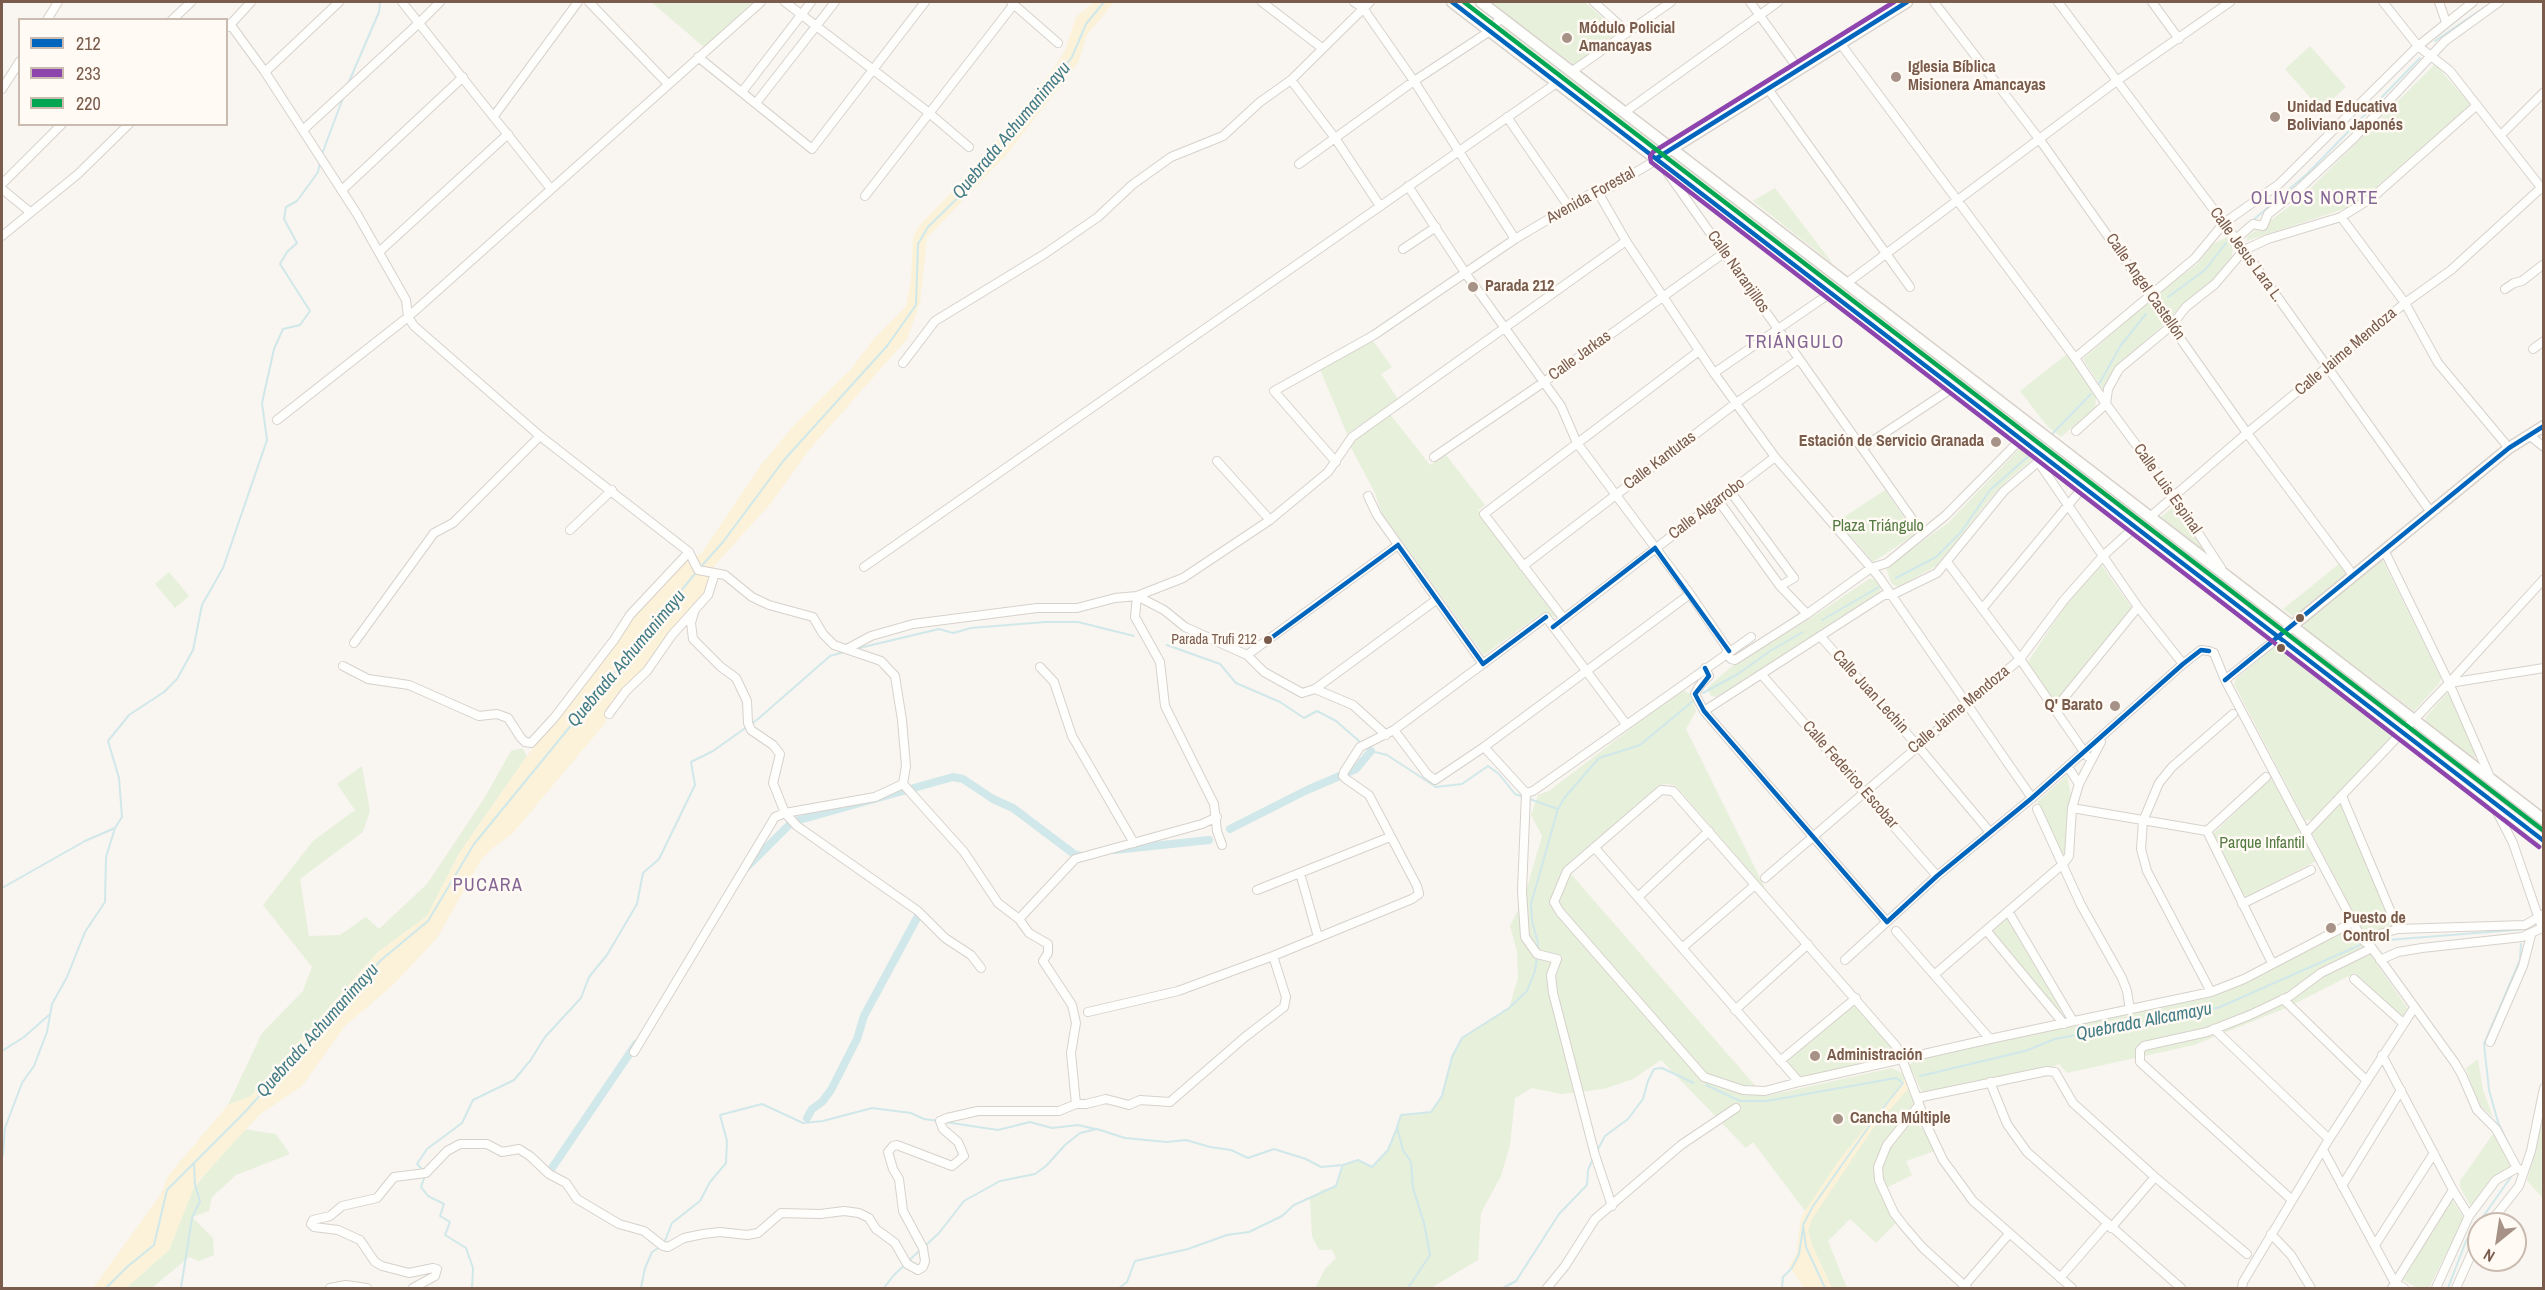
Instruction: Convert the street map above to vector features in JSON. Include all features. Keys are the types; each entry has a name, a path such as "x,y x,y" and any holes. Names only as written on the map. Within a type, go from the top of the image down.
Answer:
{"main road":[{"path":"1452,2 2026,442 2041,458 2084,486 2544,841"},
{"path":"1481,2 2544,820"},
{"name":"Avenida Forestal","path":"1657,158 1907,2"},
{"path":"2279,636 2509,448 2544,426"}],"street":[{"path":"48,18 58,2"},
{"path":"174,18 191,2"},
{"path":"265,72 339,2"},
{"path":"402,2 551,189"},
{"path":"303,130 440,2"},
{"path":"589,2 668,84"},
{"path":"277,420 408,317 760,2"},
{"path":"785,2 928,112 969,147"},
{"path":"742,92 811,2"},
{"path":"756,103 835,2"},
{"path":"698,57 812,149 925,2"},
{"path":"1262,2 1322,48"},
{"path":"1354,2 1363,9 1414,81 1456,143 1459,152 1515,239"},
{"path":"903,363 935,321 1043,255 1098,217 1132,185 1172,157 1223,136 1260,102 1291,80 1370,2"},
{"path":"1594,2 1628,32"},
{"path":"1571,72 1671,2"},
{"path":"1750,2 1799,70"},
{"path":"1625,112 1778,2"},
{"name":"Calle Angel Castellón","path":"1934,2 2040,140 2247,433 2353,575"},
{"name":"Calle Jesus Lara L.","path":"2058,2 2244,250 2430,511"},
{"path":"2152,2 2179,39"},
{"path":"2383,2 2418,45 2450,71 2542,190"},
{"path":"2439,2 2446,22"},
{"path":"2075,358 2150,293 2195,258 2224,223 2279,184 2418,45 2473,2"},
{"path":"2236,240 2253,224 2263,226 2268,214 2297,191 2354,138 2445,41 2499,2"},
{"path":"246,3 228,26 265,72 342,190 406,300 408,317 440,349 540,436 689,552 698,570 725,576 752,597 769,605 813,617 823,634 834,645 881,661 895,676 906,766 903,784"},
{"path":"494,116 573,3"},
{"path":"866,196 1012,3 1058,43"},
{"path":"1847,283 2118,80 2179,39 2225,3"},
{"path":"1299,164 1414,81 1490,31 1501,17"},
{"name":"Calle Luis Espinal","path":"1840,43 2075,358 2174,496 2225,574"},
{"path":"2,89 18,64"},
{"path":"342,190 463,77"},
{"path":"1291,80 1335,138 1380,206"},
{"path":"864,567 1558,82"},
{"path":"1768,89 1910,287"},
{"path":"2501,135 2544,92"},
{"path":"2076,431 2106,404 2108,389 2119,369 2171,326 2186,308 2215,284 2244,250 2268,239 2341,216 2373,197 2477,105"},
{"path":"1507,117 1569,207"},
{"path":"2,184 60,126"},
{"path":"2,236 78,174 127,126"},
{"path":"379,252 508,134"},
{"name":"Avenida Forestal","path":"1336,462 1274,391 1374,335 1515,239 1590,194 1599,195 1657,158"},
{"name":"Calle Naranjillos","path":"1657,158 1922,533"},
{"path":"1408,186 1466,274 1561,406 1577,443 1690,594 1731,659 1735,660 1807,615 1871,568 1887,562 1946,515 2026,442"},
{"path":"2,189 30,212"},
{"name":"Calle Jaime Mendoza","path":"2151,516 2247,433 2405,303 2451,270 2542,190"},
{"path":"1599,195 1626,241 1714,373 1775,457 1892,595 2032,798"},
{"path":"2341,216 2405,303 2438,363 2509,448"},
{"path":"1403,249 1436,227"},
{"path":"847,649 871,636 913,624 1037,608 1077,608 1115,598 1137,596 1183,578 1270,520 1328,472 1352,436 1506,329 1626,241"},
{"name":"Calle Jarkas","path":"1434,457 1544,382 1724,253"},
{"path":"2505,289 2522,281 2544,264"},
{"path":"1714,373 1832,292"},
{"path":"2533,349 2544,341"},
{"path":"1564,619 1484,514 1699,351"},
{"name":"Calle Kantutas","path":"1523,566 1736,403 1799,359"},
{"path":"1862,448 1954,387"},
{"path":"2529,435 2544,447"},
{"path":"354,643 434,533 453,523 540,436"},
{"name":"Calle Algarrobo","path":"1553,627 1775,457"},
{"path":"1704,711 1884,595 1892,595 1937,573 2004,491 2041,458 2066,505 2138,607 2183,664"},
{"path":"1217,461 1270,520"},
{"path":"1982,609 2084,486"},
{"path":"570,530 612,490"},
{"path":"1730,491 1794,578 1780,586"},
{"path":"1368,496 1377,515 1483,664"},
{"path":"1718,500 1780,586 1807,615"},
{"name":"Calle Jaime Mendoza","path":"1765,878 1917,745 2020,659 2064,600 2103,556 2136,526"},
{"path":"1246,655 1398,544"},
{"path":"2384,550 2449,683 2491,780"},
{"path":"343,666 368,679 409,685 479,716 497,714 508,718 521,738 525,742 531,742 554,718 614,640 630,615 689,552"},
{"path":"1947,562 2020,659 2090,760"},
{"path":"609,714 626,691 647,671 672,635 708,595 715,573"},
{"path":"2306,833 2544,579"},
{"path":"1394,730 1427,774 1435,780 1587,672 1690,594"},
{"path":"1137,596 1164,610 1185,627 1246,655 1264,672 1302,693 1315,689 1436,600"},
{"path":"1137,596 1135,617 1160,662 1165,706 1214,804 1217,831 1222,846"},
{"path":"2055,710 2138,607"},
{"path":"694,612 691,623 693,639 721,667 736,678 747,701 748,723 751,730 773,745 780,754 773,783 785,813 797,826 918,910 945,938 971,955 981,968"},
{"path":"1088,1012 1178,991 1274,956 1412,899 1419,894 1417,886 1369,795 1343,776 1359,747 1394,730 1546,617 1626,724"},
{"path":"2225,680 2279,636"},
{"path":"1526,793 1533,791 1751,637"},
{"name":"Calle Juan Lechin","path":"1821,637 1917,745 1989,831"},
{"path":"1845,960 1937,876 2068,767 2183,664 2200,650 2209,651 2214,653 2225,680 2362,939 2372,948 2463,1075 2477,1110 2496,1129 2520,1170"},
{"path":"1040,667 1054,682 1072,736 1134,843"},
{"path":"1705,668 1709,676 1695,694 1704,711 1887,922"},
{"path":"2449,683 2544,668"},
{"name":"Calle Federico Escobar","path":"1762,675 1937,876"},
{"path":"1315,689 1353,705 1386,735"},
{"path":"2211,992 2147,871 2141,849 2143,821 2159,783 2172,767 2233,714"},
{"path":"1934,975 2063,864 2069,856 2072,808 2079,784 2090,760 2111,729"},
{"path":"1484,747 1526,793 1522,891 1525,937 1537,954 1557,959 1551,975 1553,993 1595,1155 1612,1206"},
{"path":"2068,767 2079,784"},
{"path":"2207,831 2266,777"},
{"path":"634,1052 775,817 785,813 875,796 903,784"},
{"path":"903,784 964,852 998,903 1019,919 1029,933 1048,944 1048,952 1043,961 1072,1005 1076,1023 1071,1053 1076,1104"},
{"path":"2072,1288 1973,1201 1943,1160 1928,1128 1902,1059 1896,1046 1673,790 1661,790 1567,871 1554,902 1560,912 1704,1077 1743,1090 1765,1091 1799,1082 1902,1059 1990,1039 2211,992 2244,979 2353,922"},
{"path":"2342,796 2398,929"},
{"path":"2380,960 2398,952 2422,948 2531,935 2542,928 2541,916 2513,843 2491,800"},
{"path":"2037,808 2081,905 2122,978 2130,1010"},
{"path":"2072,808 2207,831"},
{"path":"1019,919 1076,859 1202,824 1216,817"},
{"path":"1638,897 1709,831"},
{"path":"2207,831 2272,963"},
{"path":"1257,890 1390,837"},
{"path":"1595,848 1799,1082"},
{"path":"2242,904 2311,870"},
{"path":"1300,873 1318,937"},
{"path":"1682,948 1755,885"},
{"path":"2008,911 2073,1022"},
{"path":"2362,939 2398,929 2525,925 2541,916"},
{"path":"1986,930 2064,1024"},
{"path":"1896,931 1990,1039"},
{"path":"2490,1042 2523,966 2531,935"},
{"path":"1735,1010 1808,944"},
{"path":"2292,1200 2140,1062 2139,1054 2144,1046 2214,1029 2283,999 2321,973 2372,948"},
{"path":"413,1288 435,1276 437,1269 409,1273 382,1266 375,1262 360,1240 338,1230 314,1227 311,1224 314,1220 330,1216 342,1206 377,1198 394,1177 426,1173 447,1151 460,1144 479,1143 492,1145 502,1152 515,1149 524,1152 549,1174 569,1185 577,1199 624,1226 641,1229 663,1246 668,1247 684,1238 703,1234 758,1233 781,1213 820,1214 844,1211 859,1213 869,1218 876,1229 895,1243 907,1264 918,1270 923,1267 925,1261 923,1248 903,1211 899,1179 888,1152 897,1145 952,1166 963,1156 961,1147 943,1129 940,1121 978,1111 1059,1111 1076,1104 1106,1099 1129,1105 1140,1100 1170,1102 1245,1037 1284,1007 1286,997 1274,956"},
{"path":"2354,979 2403,1023"},
{"path":"1780,1061 1856,998"},
{"path":"2283,999 2366,1080"},
{"path":"2242,1288 2243,1282 2271,1234 2366,1080 2414,1008"},
{"path":"2214,1029 2329,1140"},
{"path":"2382,1055 2467,1213"},
{"path":"2009,1234 1966,1287 1923,1248 1904,1226 1881,1189 1878,1167 1882,1154 1896,1133 1907,1122 1918,1102 1990,1082 2047,1071 2055,1072 2073,1103 2155,1177 2247,1254"},
{"path":"1990,1082 2007,1124 2028,1152 2181,1288"},
{"path":"2498,1212 2519,1186 2520,1170 2531,1151 2544,1088"},
{"path":"2342,1186 2401,1090"},
{"path":"1547,1288 1565,1266 1588,1228 1681,1145 1736,1108"},
{"path":"1907,1122 1916,1120 1928,1128"},
{"path":"2323,1150 2394,1286"},
{"path":"2374,1245 2434,1153"},
{"path":"2472,1212 2496,1180 2520,1170"},
{"path":"2060,1278 2155,1177"},
{"path":"2394,1286 2453,1190"},
{"path":"2436,1288 2467,1220"},
{"path":"2271,1234 2291,1255 2311,1288"},
{"path":"2456,1288 2467,1264"},
{"path":"330,1288 346,1285 367,1288"},
{"path":"2394,1286 2404,1288"}],"green space":[{"path":"651,2 753,2 704,47"},
{"path":"1490,2 1585,2 1618,32 1574,65"},
{"path":"1503,26 1507,26 1659,143 1659,147 1653,149 1501,34"},
{"path":"2310,46 2346,87 2321,110 2285,69"},
{"path":"2435,64 2471,105 2367,195 2347,208 2246,241 2248,236 2300,199"},
{"path":"1677,157 2039,436 2033,442 1751,227 1670,162"},
{"path":"1775,188 1833,264 1753,201"},
{"path":"2227,237 2233,244 2232,256 2227,266 2182,304 2172,317 2157,294 2197,264 2213,244"},
{"path":"2148,302 2163,325 2115,368 2104,391 2083,359"},
{"path":"1373,341 1392,367 1381,374 1398,399 1347,434 1319,367"},
{"path":"2067,354 2096,397 2095,409 2061,437 2048,427 2020,391"},
{"path":"1390,414 1430,465 1446,455 1485,505 1478,510 1559,614 1555,617 1541,614 1484,655 1382,514 1375,493 1349,444"},
{"path":"2051,445 2280,621 2277,625 2254,608 2247,607 2044,451"},
{"path":"2019,449 2035,457 1989,500 1938,565 1898,587 1892,584 1886,568 1949,522"},
{"name":"Plaza Triángulo","path":"1885,490 1916,534 1873,562 1838,521"},
{"path":"2174,506 2210,557 2161,517"},
{"path":"2379,559 2383,561 2441,678 2439,684 2414,711 2304,628 2303,624"},
{"path":"2101,564 2133,610 2055,704 2027,663 2066,605"},
{"path":"2339,564 2347,574 2298,616 2295,618 2283,609"},
{"path":"169,572 189,596 175,608 155,584"},
{"path":"1869,579 1876,579 1881,588 1878,596 1739,684 1716,697 1711,696 1707,688 1732,666"},
{"path":"2293,636 2315,653 2322,654 2404,718 2399,724 2291,641"},
{"path":"2280,644 2393,736 2312,820 2305,820 2234,684 2236,679"},
{"path":"1684,691 1691,694 1696,711 1686,729 1766,890 1676,786 1668,784 1660,785 1569,863 1562,871 1551,906 1702,1080 1741,1093 1766,1096 1892,1068 1902,1073 1913,1097 1913,1106 1910,1114 1889,1135 1876,1163 1876,1179 1880,1194 1898,1221 1876,1243 1850,1219 1828,1241 1847,1288 1832,1288 1812,1245 1808,1230 1811,1219 1753,1142 1746,1148 1661,1060 1633,1079 1604,1089 1561,1094 1532,1088 1515,1098 1510,1145 1501,1176 1481,1213 1478,1260 1431,1288 1315,1288 1325,1269 1336,1258 1332,1250 1319,1250 1312,1236 1310,1199 1322,1190 1336,1186 1343,1165 1358,1160 1372,1167 1388,1150 1401,1115 1431,1112 1442,1096 1452,1057 1462,1038 1509,1008 1518,978 1517,951 1510,926 1524,898 1542,836 1531,815 1538,795 1549,791 1672,697"},
{"path":"2447,693 2450,694 2476,757 2473,758 2425,718"},
{"path":"2417,729 2543,825 2543,837 2413,734"},
{"path":"522,748 527,756 460,852 427,916 377,953 251,1096 228,1105 262,1033 303,991 312,967 263,905 313,841 355,810 337,784 362,766 370,811 363,832 300,879 309,936 340,935 366,917 379,929 427,884 485,797 511,751"},
{"path":"2067,775 2071,795 2064,857 2037,802"},
{"name":"Parque Infantil","path":"2271,778 2316,861 2248,896 2243,895 2213,834"},
{"path":"2341,803 2392,925 2365,935 2312,833"},
{"path":"1571,874 1758,1089 1742,1088 1709,1076 1562,908 1559,902"},
{"path":"2009,915 2065,1019 2063,1020 1990,931"},
{"path":"2352,928 2408,1009 2402,1017 2355,973 2286,1008 2194,1045 2067,1073 2059,1064 2046,1069 1922,1092 1909,1065 1919,1058 2207,998 2242,984"},
{"path":"1853,1003 1894,1050 1893,1055 1890,1058 1803,1078 1796,1075 1787,1064 1787,1060"},
{"path":"2478,1059 2483,1090 2493,1117 2478,1104 2466,1068"},
{"path":"2543,1119 2544,1198 2527,1181"},
{"path":"1909,1124 1916,1124 1924,1130 1935,1151 1906,1161 1912,1175 1884,1189 1881,1166 1894,1140"},
{"path":"244,1129 276,1134 290,1154 236,1175 212,1197 209,1211 192,1217 213,1238 214,1255 199,1261 189,1257 152,1288 126,1288 169,1250 192,1190"},
{"path":"2495,1131 2512,1168 2490,1179 2471,1207 2460,1187 2460,1181"},
{"path":"2452,1200 2464,1218 2429,1288 2417,1288 2403,1280"}],"sand":[{"path":"1094,2 1114,2 1087,35 1078,63 1006,155 927,238 920,303 907,339 809,450 771,503 715,565 703,594 668,633 644,669 621,691 605,712 606,722 513,833 481,860 437,938 394,984 345,1026 302,1086 259,1115 195,1185 169,1250 126,1288 93,1288 161,1194 168,1176 228,1105 251,1096 377,953 427,916 460,852 527,756 634,617 688,559 701,554 761,465 795,424 851,369 873,340 906,306 911,280 913,238 919,226 977,166 1052,71 1065,51 1076,17"},
{"path":"1905,1079 1909,1088 1872,1130 1812,1219 1808,1230 1812,1245 1832,1288 1804,1288 1789,1266 1796,1255 1801,1217 1839,1160"}],"waterway":[{"path":"348,84 379,12 380,2"},
{"name":"Quebrada Achumanimayu","path":"106,1288 154,1245 167,1190 244,1113 381,960 428,921 474,844 723,542 784,460 887,346 916,305 918,244 928,227 979,177 1072,57 1086,24 1104,2"},
{"path":"2435,41 2492,2"},
{"path":"2252,221 2307,174 2420,58"},
{"path":"322,154 343,98"},
{"path":"3,1155 5,1128 22,1083 34,1066 47,1032 52,1004 67,977 85,932 105,902 106,857 115,828 122,817 119,778 108,741 129,715 164,692 177,679 193,650 202,605 223,568 267,440 262,403 274,349 283,329 300,325 310,311 280,264 287,252 297,243 284,219 286,207 297,201 318,172 320,162"},
{"path":"2168,297 2205,270 2226,243"},
{"path":"2099,384 2121,345 2146,314"},
{"path":"2050,436 2091,394"},
{"path":"2037,448 2046,440"},
{"path":"1896,578 1936,557 1961,532 1990,490 2033,452"},
{"path":"1822,620 1879,587"},
{"path":"855,649 939,629 953,633 971,628 1045,622 1078,622 1134,636"},
{"path":"1703,693 1738,674 1770,651 1803,632"},
{"path":"1167,645 1220,664 1236,683 1280,702 1304,718 1317,711 1336,721 1359,741"},
{"path":"472,1288 473,1268 466,1248 445,1235 450,1222 440,1216 444,1204 428,1196 421,1187 426,1173 417,1164 427,1149 462,1123 473,1100 514,1080 530,1061 545,1037 581,998 589,977 607,955 637,904 643,873 659,859 695,785 691,762 713,751 758,719 830,656 844,652"},
{"path":"1537,952 1538,943 1532,921 1531,904 1558,809 1565,797 1599,758 1640,745 1693,701"},
{"path":"1371,751 1387,755 1436,787 1462,784 1488,766 1499,774 1515,794 1558,809"},
{"path":"1230,829 1307,790 1356,769 1371,751"},
{"path":"746,868 792,822 953,777 963,779 993,799 1013,808 1074,854 1085,857"},
{"path":"2,888 85,841 115,828"},
{"path":"1115,850 1209,840"},
{"path":"807,1118 812,1109 822,1102 831,1090 857,1039 864,1016 918,916"},
{"name":"Quebrada Allcamayu","path":"2375,941 2527,929"},
{"path":"2518,1164 2498,1122 2489,1090 2484,1044 2520,960 2521,944"},
{"name":"Quebrada Allcamayu","path":"1920,1076 2025,1051 2055,1039 2118,1027 2154,1024 2220,1007 2360,945"},
{"path":"1408,1288 1430,1255 1424,1223 1413,1188 1411,1162 1403,1150 1397,1127 1401,1115 1431,1112 1442,1096 1452,1057 1462,1038 1509,1008 1527,991 1535,971 1537,957"},
{"path":"2,1051 24,1037 49,1015"},
{"path":"552,1168 636,1044"},
{"path":"1597,1151 1605,1136 1628,1119 1643,1099 1654,1069 1662,1068 1694,1083"},
{"name":"Quebrada Allcamayu","path":"1706,1085 1740,1101 1767,1101 1896,1078 1903,1083 1872,1122 1813,1206 1803,1225 1806,1247 1825,1288"},
{"path":"664,1243 672,1223 700,1201 710,1182 726,1163 727,1141 720,1115 762,1104 803,1123 823,1121 872,1108 911,1113 924,1119 939,1121"},
{"path":"945,1122 998,1130 1030,1122 1052,1128 1078,1125 1095,1129"},
{"path":"925,1246 939,1233 964,1201 1000,1181 1035,1174 1080,1133 1097,1129 1125,1138 1167,1142 1186,1140 1231,1150 1248,1158 1274,1149 1306,1159 1321,1167 1343,1165 1358,1160 1372,1167 1388,1150 1397,1128"},
{"path":"1503,1288 1516,1281 1559,1214 1587,1185 1588,1170 1593,1159"},
{"path":"181,1288 192,1218 200,1201 195,1185 194,1163"},
{"path":"1119,1288 1127,1282 1135,1261 1188,1249 1227,1235 1249,1232 1282,1216 1294,1205 1336,1186 1342,1167"},
{"path":"2448,1288 2466,1241 2513,1174"},
{"path":"1782,1288 1783,1277 1792,1268 1799,1254 1803,1228"},
{"path":"641,1288 645,1268 652,1252 660,1247"},
{"path":"884,1288 920,1250"}],"transit line":[{"name":"212","path":"1452,2 2544,841"},
{"name":"220","path":"1464,2 2544,831"},
{"name":"233","path":"1894,2 1653,152 1650,156 1651,162 2539,847"},
{"name":"212","path":"1657,158 1907,2"},
{"name":"212","path":"2225,680 2509,448 2544,426"},
{"name":"212","path":"1398,545 1483,664"},
{"name":"212","path":"1267,641 1398,545"},
{"name":"212","path":"1655,548 1729,651"},
{"name":"212","path":"1553,627 1655,548"},
{"name":"212","path":"1483,664 1546,617"},
{"name":"212","path":"1887,922 1937,876 2032,798 2183,664 2201,650 2209,651"},
{"name":"212","path":"1705,668 1709,676 1695,694 1704,711 1887,922"}],"place":[{"name":"Módulo Policial Amancayas","path":"1567,38"},
{"name":"Iglesia Bíblica Misionera Amancayas","path":"1896,77"},
{"name":"Unidad Educativa Boliviano Japonés","path":"2275,117"},
{"name":"Parada 212","path":"1473,287"},
{"name":"Estación de Servicio Granada","path":"1996,442"},
{"name":"Parada Trufi 212","path":"1268,640"},
{"name":"Q' Barato","path":"2115,706"},
{"name":"Puesto de Control","path":"2331,928"},
{"name":"Administración","path":"1815,1056"},
{"name":"Cancha Múltiple","path":"1838,1119"}],"district":[{"name":"OLIVOS NORTE","path":"2315,199"},
{"name":"TRIÁNGULO","path":"1795,343"},
{"name":"PUCARA","path":"488,886"}]}
